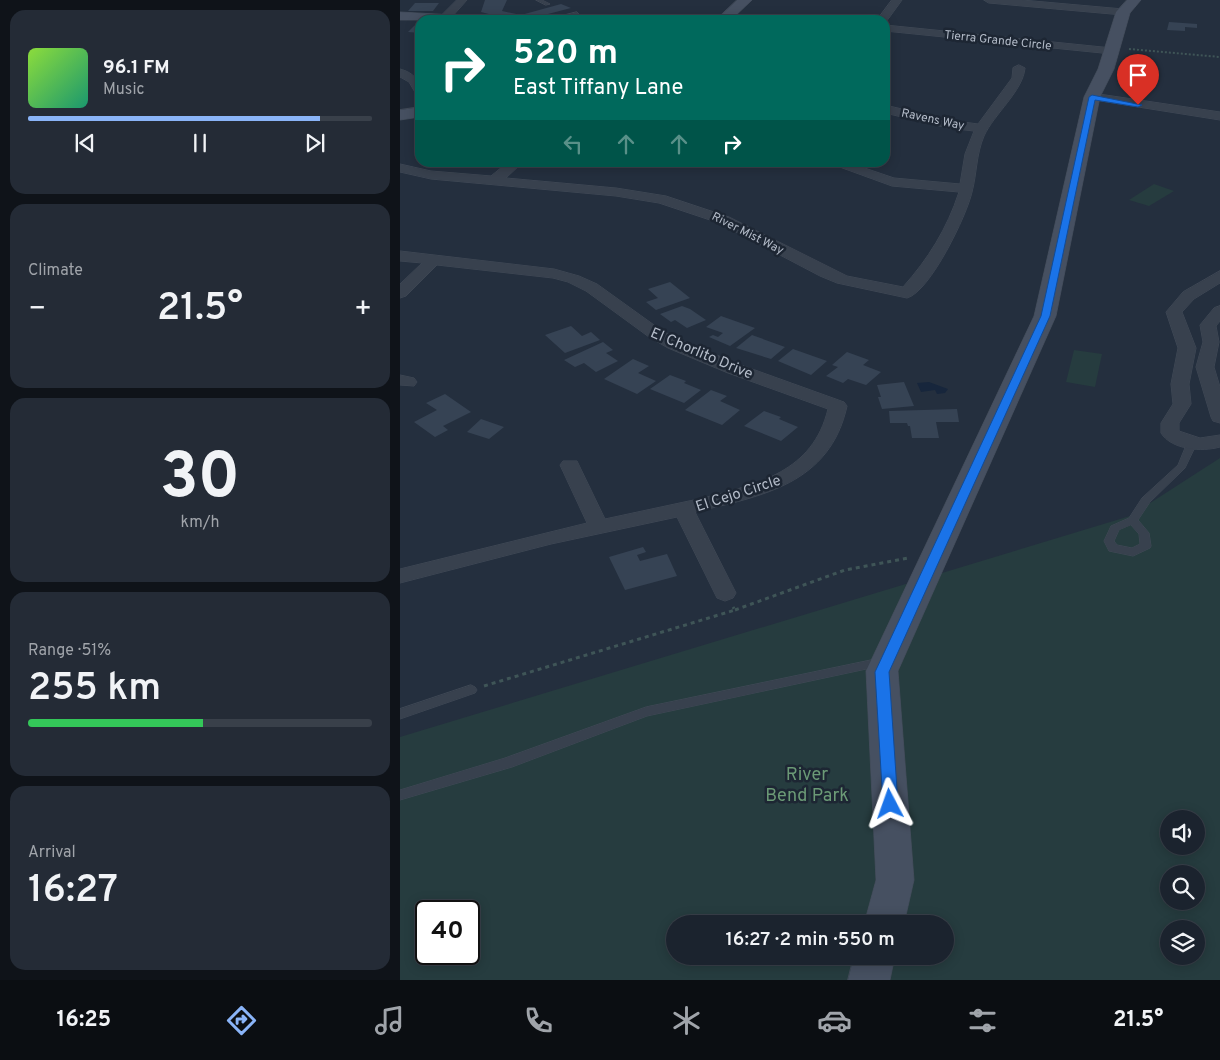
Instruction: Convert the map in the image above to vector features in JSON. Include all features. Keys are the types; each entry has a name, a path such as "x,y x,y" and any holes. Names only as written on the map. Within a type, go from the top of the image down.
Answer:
{"street":[{"path":"448,15 462,0"},
{"path":"728,15 745,0"},
{"path":"886,15 898,0"},
{"path":"886,915 895,880 882,672 934,554 1045,316 1092,97 1106,69 1128,6 989,0"},
{"path":"400,16 415,16"},
{"name":"Tierra Grande Circle","path":"890,28 1112,49"},
{"name":"River Mist Way","path":"400,168 417,173 493,182 616,192 676,203 724,220 825,273 863,286 907,293 924,273 950,232 966,189 970,157 982,128 1018,78 1019,68"},
{"path":"400,72 413,80 415,83"},
{"path":"1092,97 1182,112 1190,111 1220,116"},
{"name":"Ravens Way","path":"890,110 948,124 982,128"},
{"path":"1182,112 1184,116 1220,127"},
{"path":"400,115 415,113"},
{"path":"493,182 510,167"},
{"path":"847,167 892,182 966,189"},
{"name":"El Chorlito Drive","path":"400,256 531,272 551,272 570,277 602,292 630,317 658,337 838,406"},
{"path":"400,293 433,261"},
{"path":"1220,276 1178,304 1174,312 1187,348 1180,384 1182,404 1170,423 1170,433 1182,441 1192,444 1220,442"},
{"path":"1199,289 1220,297"},
{"path":"1220,311 1208,325 1211,342 1205,367 1220,417"},
{"name":"El Cejo Circle","path":"400,576 599,527 684,510 754,491 790,476 807,462 825,441 836,419 838,406"},
{"path":"570,465 599,527"},
{"path":"684,510 730,602"},
{"path":"869,980 873,965"}],"lane":[{"path":"538,0 548,4"},
{"path":"569,15 577,13"},
{"path":"1133,520 1146,500 1182,466 1192,444"},
{"path":"400,795 507,763 646,712 887,660"},
{"path":"400,714 471,690"}],"path":[{"path":"1112,49 1220,57"},
{"path":"471,690 730,602 845,570 934,554"}],"green space":[{"path":"1154,184 1174,191 1149,206 1129,200"},
{"path":"1074,350 1102,354 1095,387 1066,382"},
{"name":"River Bend Park","path":"1220,458 1220,980 400,980 400,737 1130,516"}],"water":[{"path":"929,382 948,389 945,393 937,394 935,390 921,392 917,383"}],"building":[{"path":"485,0 507,0 502,11 521,15 493,15 481,12"},
{"path":"415,3 439,3 433,11 408,11"},
{"path":"561,4 571,8 544,15 521,15"},
{"path":"1169,22 1197,24 1197,28 1185,27 1185,31 1167,30"},
{"path":"414,26 415,33 408,32"},
{"path":"670,282 690,298 656,310 646,302 658,298 648,289"},
{"path":"682,306 706,320 687,328 675,320 671,322 660,314"},
{"path":"721,316 755,328 730,346 709,337 713,335 718,337 723,333 706,327"},
{"path":"571,326 582,336 591,332 600,340 565,353 545,335"},
{"path":"752,335 785,347 771,359 736,348"},
{"path":"603,342 613,350 606,353 618,361 596,372 584,363 575,367 564,360"},
{"path":"793,349 827,361 811,375 778,361"},
{"path":"847,352 869,360 863,365 881,372 866,385 848,379 843,383 826,376 838,367 832,365"},
{"path":"633,359 649,366 638,373 656,381 637,394 604,379"},
{"path":"670,375 686,381 684,383 701,390 684,403 650,389"},
{"path":"904,382 914,406 882,409 877,385"},
{"path":"711,390 727,396 720,401 740,410 722,425 685,410"},
{"path":"445,394 471,412 443,426 448,430 435,437 414,422 437,410 426,403"},
{"path":"957,409 959,422 936,422 939,438 912,438 910,426 907,423 890,423 889,411"},
{"path":"764,411 781,417 779,419 798,427 781,441 744,426"},
{"path":"481,419 504,427 489,439 467,432"},
{"path":"643,547 646,552 637,555 640,561 667,554 677,576 625,590 609,557"}],"route":[{"path":"890,804 882,672 934,554 1045,316 1092,97 1138,105"}]}
